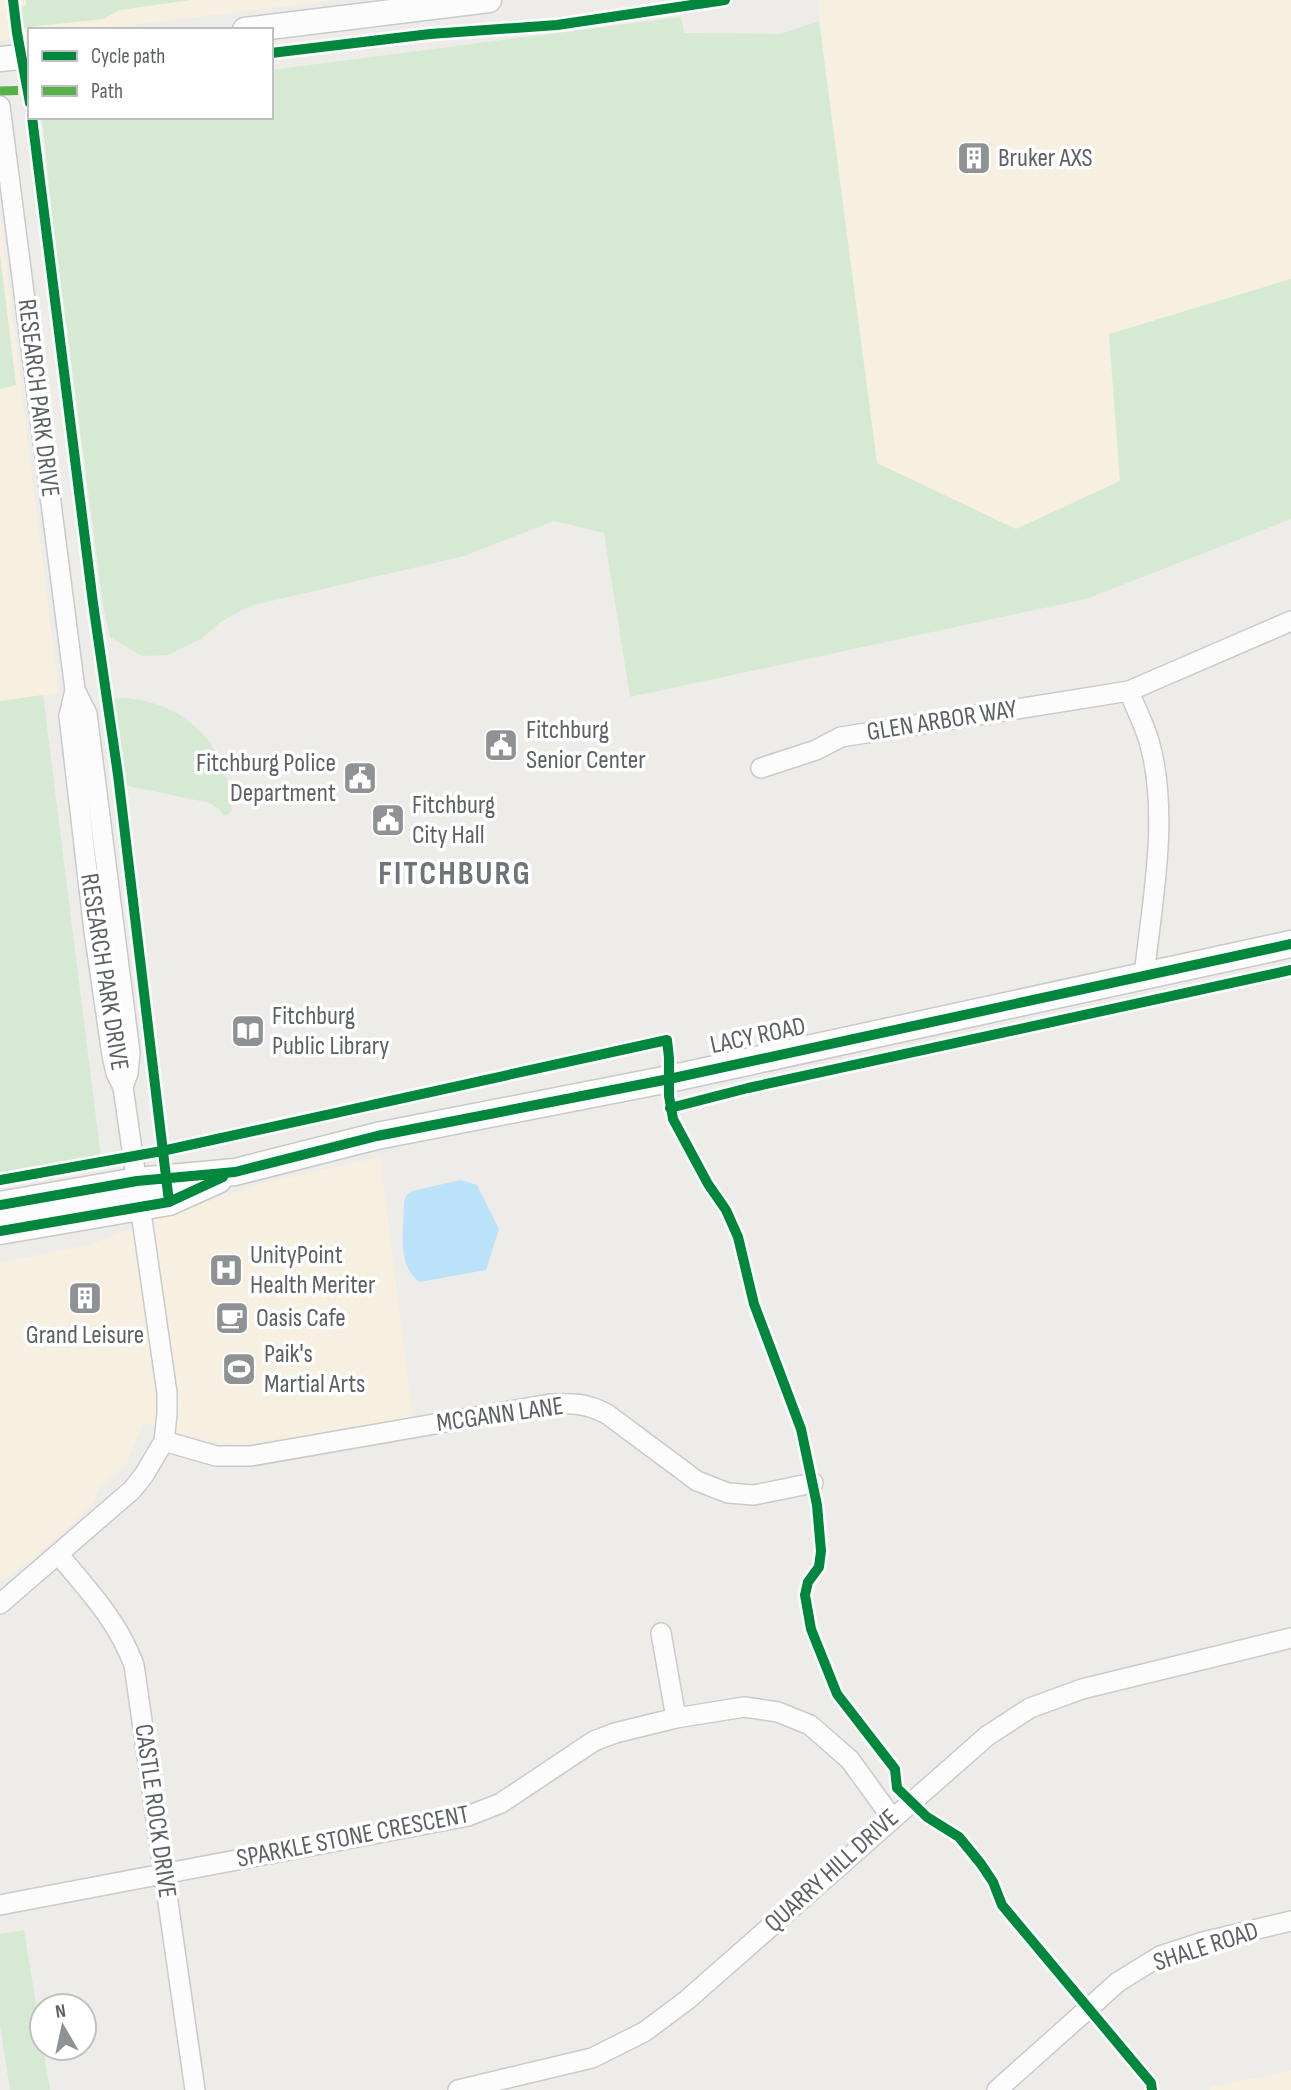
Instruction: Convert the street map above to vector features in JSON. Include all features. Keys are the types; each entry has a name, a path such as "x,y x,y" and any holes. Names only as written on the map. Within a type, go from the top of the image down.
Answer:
{"main road":[{"name":"LACY ROAD","path":"0,1205 137,1181 235,1172 377,1136 669,1079 1291,944"},
{"name":"LACY ROAD","path":"0,1231 169,1202 235,1172"}],"street":[{"path":"261,28 489,0"},
{"path":"0,59 28,56"},
{"name":"RESEARCH PARK DRIVE","path":"0,106 75,690 87,714 130,1053 124,1087 167,1393 164,1441 155,1460 132,1490 0,1604"},
{"name":"GLEN ARBOR WAY","path":"761,768 816,750 841,737 1129,691 1291,621"},
{"path":"1129,691 1149,741 1158,788 1155,875 1144,976"},
{"name":"MCGANN LANE","path":"164,1441 216,1456 251,1456 550,1404 570,1403 591,1405 607,1414 698,1481 727,1493 754,1495 813,1483"},
{"name":"CASTLE ROCK DRIVE","path":"59,1555 116,1626 134,1665 195,2090"},
{"path":"661,1633 676,1718"},
{"name":"QUARRY HILL DRIVE","path":"458,2090 489,2087 592,2058 644,2032 687,2000 987,1736 1030,1708 1082,1689 1291,1639"},
{"name":"SPARKLE STONE CRESCENT","path":"0,1905 468,1816 501,1803 594,1741 615,1732 676,1718 744,1707 778,1712 810,1725 850,1760 892,1818"},
{"name":"SHALE ROAD","path":"997,2090 1118,1982 1160,1956 1203,1942 1291,1921"}],"shaded area":[{"path":"0,0 336,0 105,28 28,28 28,37 0,40"},
{"path":"817,0 1291,0 1291,279 1109,334 1120,481 1016,529 876,463"},
{"path":"0,216 59,693 0,701"},
{"path":"380,1157 413,1417 249,1444 213,1442 143,1423 127,1463 100,1488 89,1508 36,1556 0,1582 0,1263 91,1244 264,1183"},
{"path":"1291,2071 1291,2090 1208,2090 1211,2087"}],"green space":[{"path":"26,0 191,0 120,10 104,19 20,28 19,10 26,4"},
{"path":"681,17 684,33 780,34 819,21 877,463 1016,529 1120,481 1109,334 1291,279 1291,519 1086,599 630,697 604,533 554,521 464,556 250,606 222,621 201,639 167,655 142,656 110,637 103,605 53,223 42,119 273,119 273,70"},
{"path":"0,254 16,385 0,389"},
{"path":"43,695 101,1157 0,1177 0,701"},
{"path":"128,698 171,710 202,733 223,767 232,810 229,814 223,816 219,809 210,803 124,785 118,734 110,699"},
{"path":"24,1930 34,1992 28,1992 28,2062 45,2062 50,2090 10,2090 0,2025 0,1934"}],"water":[{"path":"461,1180 477,1185 499,1229 486,1270 419,1282 412,1275 404,1256 406,1196 412,1191"}],"marked path":[{"path":"0,91 28,90"}],"cycle path":[{"path":"13,0 28,92"},
{"path":"273,53 430,34 557,25 725,0"},
{"path":"32,119 93,603 118,775 169,1202"},
{"path":"0,1205 137,1181 235,1172 377,1136 669,1079 1291,944"},
{"path":"670,1108 748,1088 1291,970"},
{"path":"0,1180 162,1151 667,1040 669,1096 673,1119 708,1184 726,1210 738,1237 754,1304 801,1429 817,1505 821,1551 819,1567 808,1582 805,1595 811,1629 837,1694 895,1769 897,1788 927,1817 959,1837 993,1882 1002,1905 1151,2083 1152,2090"},
{"path":"0,1231 169,1202 223,1177"}],"place":[{"name":"Bruker AXS","path":"974,158"},
{"name":"Fitchburg Senior Center","path":"501,745"},
{"name":"Fitchburg Police Department","path":"360,778"},
{"name":"Fitchburg City Hall","path":"388,820"},
{"name":"Fitchburg Public Library","path":"248,1031"},
{"name":"UnityPoint Health Meriter","path":"226,1270"},
{"name":"Grand Leisure","path":"85,1298"},
{"name":"Oasis Cafe","path":"232,1318"},
{"name":"Paik's Martial Arts","path":"239,1369"}],"district":[{"name":"FITCHBURG","path":"455,874"}]}
